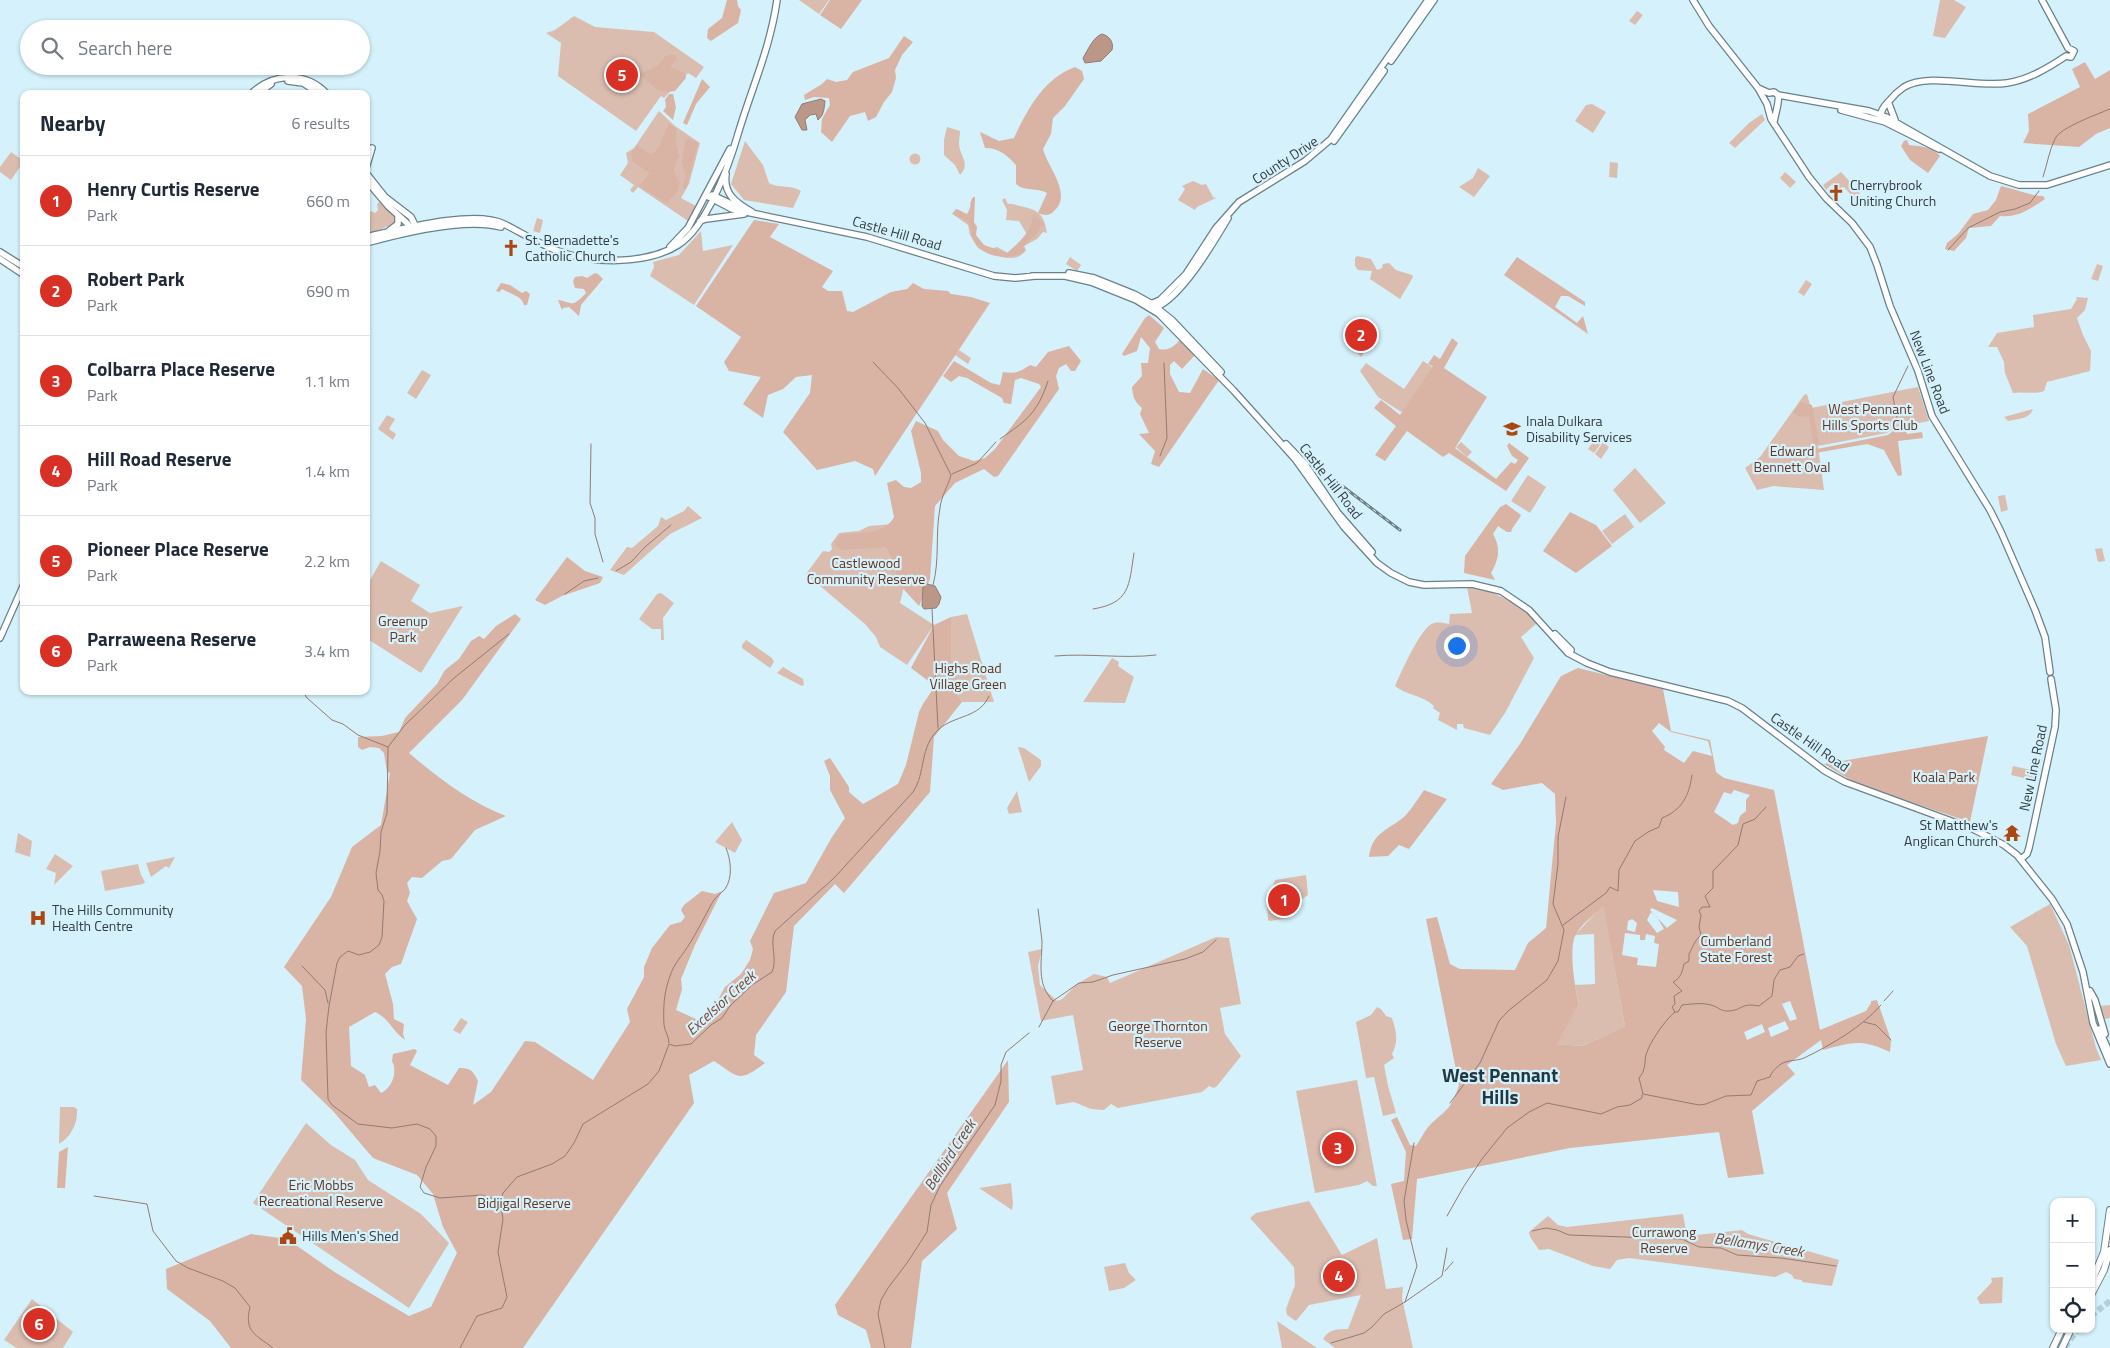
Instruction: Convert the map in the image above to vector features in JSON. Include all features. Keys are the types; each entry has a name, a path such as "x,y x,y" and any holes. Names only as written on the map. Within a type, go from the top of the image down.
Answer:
{"highway":[{"path":"2095,1273 2104,1252 2110,1210"},
{"path":"2095,1288 2104,1270 2110,1250"},
{"path":"2053,1348 2060,1333"},
{"path":"2061,1347 2069,1333"}],"main road":[{"path":"370,237 480,219 500,223 554,249 584,258 638,259 653,256 684,241 714,198 728,164 766,54 777,0"},
{"name":"County Drive","path":"1151,304 1160,300 1186,274 1216,228 1239,202 1310,157 1331,139 1428,0"},
{"name":"County Drive","path":"1151,304 1164,303 1193,271 1228,218 1242,204 1318,156 1334,142 1434,0"},
{"name":"New Line Road","path":"1692,0 1709,26 1758,88 1766,101 1771,119 1809,177 1826,198 1852,223 1870,248 1890,306 1918,371 1932,416 1990,510 2035,610 2045,637 2050,672 2047,676 2051,679 2056,710 2055,727 2029,848 2027,854 2021,859"},
{"path":"1881,117 1889,102 1904,87 1920,82 1990,84 2015,82 2033,75 2066,56 2065,53 2068,48 2042,0"},
{"path":"256,90 274,79 286,77 310,81 321,90"},
{"path":"262,90 268,86 286,81 303,83 314,90"},
{"path":"1758,88 1774,92 1778,100 1774,122"},
{"path":"1769,92 1766,101 1772,106 1778,100 1795,97 1894,120 1943,150 2003,182 2026,186 2055,183 2110,165"},
{"path":"1870,111 1889,102"},
{"path":"1889,102 1894,120"},
{"path":"1833,106 1870,111 1937,149 1943,150"},
{"path":"667,250 688,228 737,136"},
{"path":"728,164 726,183 728,193 739,204 754,213"},
{"path":"370,178 385,197 406,214 414,229"},
{"path":"370,184 398,215 414,229"},
{"name":"Castle Hill Road","path":"707,194 754,213 867,236 994,276 1008,278 1065,276 1151,304 1198,347 1278,436 1299,456 1338,512 1386,566 1400,575 1419,582 1478,582 1507,591 1531,608 1571,650 1570,653"},
{"path":"698,222 710,218 754,213"},
{"path":"370,241 385,235 398,224 398,215"},
{"path":"0,252 20,265"},
{"path":"7,256 12,267"},
{"path":"0,259 20,272"},
{"name":"Castle Hill Road","path":"1151,304 1295,459 1340,522 1384,569 1402,579 1424,585 1472,584 1501,591 1529,610 1562,647 1587,664 1607,671 1728,701 1742,708 1825,771 1845,782 1973,829 2004,845 2021,859 2052,899 2067,924 2098,1025 2110,1054"},
{"path":"0,638 20,593"},
{"path":"2028,868 2029,848"},
{"path":"2088,992 2094,997 2110,1046"},
{"name":"Castle Hill Road","path":"2088,992 2096,1031 2110,1064"}],"green space":[{"path":"727,0 737,0 741,10 738,23 711,41 707,38 708,29 722,18"},
{"path":"799,0 829,0 819,14"},
{"path":"830,0 862,0 841,29 820,15"},
{"path":"1940,0 1954,0 1966,7 1945,38 1933,36"},
{"path":"1637,11 1643,15 1635,25 1629,21"},
{"path":"574,16 595,27 654,32 704,67 696,78 688,73 664,98 661,96 636,131 558,76 561,43 546,33 555,30"},
{"path":"904,36 913,42 902,55 895,70 896,78 892,92 876,117 868,121 865,112 850,116 832,142 821,132 822,119 830,105 829,98 814,97 805,100 804,95 827,79 836,82 847,80 853,72 889,58"},
{"path":"672,54 677,59 670,67 685,73 686,78 675,91 659,90 640,74 661,63 665,56"},
{"path":"2085,62 2095,79 2110,70 2110,128 2096,134 2079,147 2023,143 2029,131 2028,114 2080,87 2072,69"},
{"path":"1075,67 1082,71 1084,79 1065,106 1053,118 1051,134 1043,149 1060,188 1060,203 1051,213 1043,215 1038,213 1047,193 1023,188 1016,184 1016,165 1006,155 990,148 985,148 980,132 999,141 1014,138 1038,96 1054,79"},
{"path":"702,79 710,87 696,104 687,125 683,123"},
{"path":"669,94 673,94 676,107 673,120 663,111 666,107 665,100"},
{"path":"1592,104 1606,112 1593,133 1575,121 1586,105"},
{"path":"659,111 675,126 700,143 689,184 681,198 696,206 688,221 638,187 633,193 630,190 634,185 620,175 628,163 626,153 634,148"},
{"path":"1762,114 1765,120 1735,148 1729,143 1749,123"},
{"path":"669,124 676,128 676,144 679,156 674,169 680,183 677,192 667,203 639,186 650,173 632,161 631,153 637,145 651,155 655,152"},
{"path":"947,127 960,131 959,144 965,167 960,175 955,165 944,155 944,140"},
{"path":"688,138 698,143 686,189 683,188 686,176 682,162 685,142"},
{"path":"1907,140 1909,145 1930,149 1940,156 1928,173 1910,160 1901,146"},
{"path":"745,141 763,165 769,183 801,191 793,208 744,200 731,184"},
{"path":"11,152 20,158 20,167 11,180 0,172 0,167"},
{"path":"915,153 921,159 915,165 909,159"},
{"path":"1610,162 1618,163 1617,178 1609,177"},
{"path":"1478,168 1490,176 1474,197 1459,187 1473,178"},
{"path":"1785,172 1796,182 1790,188 1780,178"},
{"path":"1841,172 1853,185 1851,187 1860,193 1855,200 1850,197 1850,194 1844,187 1836,189 1832,184 1826,190 1823,185"},
{"path":"1193,181 1202,185 1206,184 1213,197 1216,198 1197,207 1195,210 1178,200 1185,189 1182,186"},
{"path":"2001,186 2043,196 2045,199 2013,216 2000,216 1991,226 1969,228 1966,238 1954,251 1945,249 1947,243 1958,234 1973,214 1988,210 1996,200"},
{"path":"973,197 975,197 974,222 977,227 976,235 984,245 1007,253 1028,231 1033,214 1045,225 1041,226 1035,236 1023,247 1025,251 1006,257 992,255 979,248 975,243 968,222 952,214 956,209 968,215"},
{"path":"972,198 975,199 971,214 977,241 991,249 997,247 1008,253 1028,236 1019,221 1006,220 1007,210 1002,200 1005,198 1008,204 1036,211 1044,221 1047,233 1043,232 1037,239 1024,246 1026,250 1022,255 1016,257 1003,257 978,248 970,235 968,225 954,215 957,209 967,214"},
{"path":"381,201 396,217 396,223 370,233 370,212 375,213 378,210 377,204"},
{"path":"537,218 543,220 540,233 533,231"},
{"path":"754,220 779,224 770,237 833,271 822,287 828,291 842,291 847,311 853,312 891,292 907,289 913,283 924,289 948,291 951,294 971,297 990,303 875,476 873,469 855,461 817,470 783,432 810,393 812,375 796,377 783,389 768,395 763,418 743,404 761,377 729,371 724,362 741,337 696,306"},
{"path":"701,231 703,251 733,245 694,305 650,276 654,267 653,262 679,255"},
{"path":"1357,256 1371,259 1377,270 1382,268 1383,264 1389,263 1396,270 1412,275 1413,277 1400,299 1370,279 1372,271 1358,270 1355,266 1355,258"},
{"path":"1070,257 1081,265 1077,271 1066,264"},
{"path":"1517,257 1585,302 1585,306 1568,296 1561,296 1555,307 1577,323 1583,316 1588,334 1504,275"},
{"path":"2097,264 2103,266 2098,281 2091,279"},
{"path":"595,273 603,279 581,305 579,316 569,307 562,310 558,300 575,303 586,293 584,289 575,288 573,281 575,277 582,276 587,278"},
{"path":"1806,280 1812,284 1804,296 1798,292"},
{"path":"501,283 510,285 522,293 526,291 530,294 527,305 524,305 518,297 502,289 499,292 496,291"},
{"path":"2076,297 2088,298 2085,310 2077,318 2091,351 2090,371 2047,382 2044,391 2013,393 2005,373 2004,362 1997,347 1988,347 1997,333 2034,327 2033,315 2071,309 2077,299"},
{"path":"1149,315 1164,328 1155,342 1159,349 1171,348 1180,340 1195,355 1182,369 1174,361 1170,365 1170,374 1179,392 1190,393 1203,369 1219,380 1159,467 1151,464 1155,451 1139,434 1149,433 1140,414 1142,408 1134,399 1132,387 1142,376 1141,363 1148,363 1150,348 1141,337 1137,351 1124,356 1122,354 1145,318"},
{"path":"1363,318 1377,328 1378,332 1361,357 1344,338"},
{"path":"1452,338 1458,343 1444,368 1487,397 1455,448 1496,479 1511,462 1515,464 1518,460 1512,456 1507,446 1509,443 1529,458 1506,491 1449,453 1443,457 1407,431 1385,461 1375,455 1396,426 1374,408 1381,400 1400,415 1433,366 1428,364 1434,355 1440,359"},
{"path":"1069,346 1081,361 1075,371 1071,371 1066,364 1059,368 1056,376 1059,389 998,476 994,477 984,469 955,483 935,506 930,579 919,606 896,581 895,563 886,547 841,550 834,542 842,534 871,532 890,523 894,517 887,483 896,480 904,487 911,488 921,482 921,473 911,431 916,421 938,431 943,440 959,456 974,461 985,458 995,449 1041,387 1039,384 1021,378 1015,380 1011,404 1004,403 1002,398 967,378 959,376 951,382 943,376 954,361 991,383 1000,385 1003,372 1017,372 1030,365 1036,367 1048,352"},
{"path":"959,350 971,358 968,364 955,355"},
{"path":"1423,361 1434,368 1403,413 1378,397 1360,371 1366,363 1404,389"},
{"path":"422,370 431,375 416,399 407,393"},
{"path":"1918,387 1929,421 1894,428 1887,433 1818,446 1824,490 1773,486 1757,490 1745,468 1760,457 1804,395 1807,394 1811,408"},
{"path":"1801,402 1812,405 1819,444 1816,445 1817,449 1888,435 1893,431 1906,429 1907,434 1922,432 1923,438 1898,441 1902,475 1898,476 1884,450 1867,444 1815,453 1809,416 1799,417 1793,412"},
{"path":"2033,409 2029,415 2023,418 2008,421 2004,417"},
{"path":"387,415 395,419 389,429 396,434 393,440 378,429"},
{"path":"1596,438 1602,442 1594,453 1588,449"},
{"path":"1461,442 1472,452 1467,457 1456,447"},
{"path":"1603,442 1609,447 1601,459 1595,454"},
{"path":"1635,468 1666,503 1640,523 1613,490"},
{"path":"1528,475 1546,487 1530,513 1511,501"},
{"path":"2005,495 2008,510 2001,512 1998,496"},
{"path":"1506,504 1521,515 1511,532 1507,532 1498,526 1493,534 1498,549 1496,563 1491,573 1495,580 1464,573 1465,556 1500,507"},
{"path":"688,506 702,518 670,534 624,575 610,570 627,547 632,548 658,526 661,517 666,520 684,511"},
{"path":"1570,512 1596,525 1612,546 1576,573 1543,551"},
{"path":"1625,514 1634,527 1612,544 1602,531"},
{"name":"Castlewood Community Reserve","path":"919,522 900,603 934,625 907,665 880,647 876,637 865,624 806,574 823,551 829,552 832,549 831,544 839,533 859,531 869,526"},
{"path":"2102,548 2105,561 2098,562 2095,549"},
{"path":"567,557 585,571 603,577 600,583 562,596 545,605 535,600"},
{"name":"Greenup Park","path":"381,561 420,585 411,601 430,613 463,606 421,673 370,641 370,580"},
{"path":"1467,587 1486,590 1519,605 1537,623 1521,637 1534,658 1505,713 1490,735 1464,728 1463,724 1457,724 1457,730 1438,720 1440,713 1429,702 1395,686 1412,651 1423,632 1429,626 1434,623 1449,624 1450,614 1472,613"},
{"path":"661,593 674,603 663,618 664,640 661,640 661,629 652,629 639,619 657,594"},
{"name":"Bidjigal Reserve","path":"515,614 521,619 462,700 409,753 455,789 493,811 506,816 475,830 451,859 442,861 422,878 412,877 407,883 410,893 407,901 417,919 401,964 392,967 385,974 393,1004 394,1019 404,1024 403,1034 405,1040 384,1018 375,1012 349,1027 351,1066 365,1075 369,1087 375,1085 381,1093 391,1084 393,1079 393,1054 415,1049 417,1051 410,1065 448,1085 459,1068 469,1069 473,1072 478,1081 473,1105 491,1092 525,1041 535,1042 593,1080 630,1022 627,1009 644,977 644,967 652,948 670,925 681,922 685,917 681,910 684,905 702,891 715,894 722,891 695,945 681,979 682,989 676,1010 698,1020 713,1009 725,987 741,974 750,960 753,949 750,941 774,893 806,883 845,818 830,790 830,776 824,761 830,758 849,787 849,792 863,804 898,784 906,765 919,712 935,686 911,668 934,625 951,617 951,682 962,702 934,737 930,792 844,893 835,884 794,926 786,992 756,1035 754,1055 765,1063 749,1074 739,1076 714,1061 689,1075 694,1103 523,1348 231,1348 210,1321 167,1289 166,1269 251,1234 287,1239 336,1273 409,1316 431,1307 457,1253 443,1227 433,1194 417,1175 373,1158 333,1111 301,1080 306,1019 302,986 284,967 331,897 352,847 381,825 390,773 387,772 384,753 379,748 370,747 362,750 358,747 358,737 382,736 399,732 405,718 437,684 445,670 459,659 471,641 479,636 484,639 496,626"},
{"name":"Highs Road Village Green","path":"967,614 994,702 962,702 950,680 951,617"},
{"path":"746,640 772,658 774,662 770,668 742,648"},
{"path":"1112,658 1119,662 1118,666 1134,677 1125,703 1083,702"},
{"path":"783,667 803,679 804,685 802,686 777,673"},
{"name":"Cumberland State Forest","path":"1578,668 1663,689 1671,731 1710,740 1716,772 1724,778 1774,790 1820,1030 1866,1011 1871,1001 1877,1000 1891,1040 1890,1052 1872,1045 1857,1043 1823,1050 1821,1040 1787,1065 1795,1074 1752,1111 1764,1174 1728,1178 1719,1132 1570,1148 1417,1179 1412,1239 1403,1240 1391,1184 1404,1181 1406,1152 1391,1120 1397,1117 1410,1145 1416,1146 1429,1126 1450,1105 1459,1085 1426,919 1437,917 1450,964 1460,969 1515,970 1528,943 1546,928 1556,823 1555,794 1542,783 1503,790 1491,784 1520,744 1561,676","holes":["1659,723 1671,732 1708,741 1712,756 1693,751 1684,763 1664,750 1665,747 1652,731","1734,790 1750,795 1746,800 1746,811 1740,816 1738,823 1733,825 1714,812 1724,792 1731,794","1653,890 1678,892 1679,907 1657,901","1603,906 1625,1026 1583,1046 1557,1044 1579,1004 1572,958 1576,934","1652,908 1677,920 1667,928 1658,918 1664,929 1657,933 1647,920 1651,912 1655,915 1650,910","1632,919 1637,923 1635,932 1627,930 1628,921","1625,933 1640,935 1640,940 1645,940 1646,934 1655,936 1654,943 1659,944 1656,967 1637,965 1638,958 1622,955","1790,1001 1797,1019 1790,1021 1782,1004","1785,1021 1789,1029 1771,1037 1768,1028","1762,1024 1765,1032 1747,1040 1744,1032"]},
{"name":"Koala Park","path":"1988,736 1970,822 1857,784 1824,764"},
{"path":"1018,747 1024,748 1041,760 1041,766 1029,782"},
{"path":"2013,766 2039,772 2037,781 2011,775"},
{"path":"1424,790 1447,799 1409,849 1399,845 1388,856 1369,857 1370,850 1379,835 1407,814"},
{"path":"1017,791 1022,812 1009,814 1007,808"},
{"path":"732,822 742,840 735,853 715,842"},
{"path":"18,833 32,841 30,857 15,852"},
{"path":"55,854 73,866 54,885 56,873 46,869"},
{"path":"175,857 169,868 166,866 151,877 146,863"},
{"path":"138,864 145,882 143,884 105,891 101,871"},
{"path":"1306,875 1308,895 1293,905 1289,918 1268,920 1267,905 1275,880"},
{"path":"2050,904 2069,945 2096,1048 2101,1060 2066,1066 2056,1044 2027,946 2010,927"},
{"path":"1603,905 1625,1026 1583,1046 1556,1044 1579,1004 1575,985 1595,984 1594,934 1575,935"},
{"name":"George Thornton Reserve","path":"1216,937 1229,938 1241,1004 1220,1008 1225,1034 1241,1056 1217,1086 1214,1088 1209,1086 1202,1092 1118,1108 1111,1104 1104,1110 1091,1109 1074,1102 1056,1105 1051,1076 1083,1070 1073,1015 1041,1021 1028,952 1042,949 1038,966 1040,985 1057,1001 1062,999 1077,984 1094,974 1107,977 1110,983"},
{"path":"2110,1005 2110,1018 2105,1019 2100,1006"},
{"path":"1377,1007 1386,1016 1392,1018 1396,1036 1396,1045 1392,1054 1394,1058 1384,1065 1396,1113 1383,1116 1374,1077 1366,1078 1356,1022 1371,1015"},
{"path":"461,1018 468,1022 460,1034 453,1030"},
{"path":"1008,1060 1009,1102 947,1193 957,1229 922,1261 911,1348 871,1348 866,1330 838,1315 835,1305"},
{"path":"1357,1080 1377,1186 1373,1186 1367,1181 1359,1185 1315,1193 1296,1091"},
{"path":"60,1107 74,1107 77,1109 77,1114 70,1134 59,1144"},
{"name":"Eric Mobbs Recreational Reserve","path":"306,1123 331,1145 355,1160 368,1180 421,1214 449,1243 409,1308 253,1203"},
{"path":"68,1147 65,1188 57,1188 59,1152"},
{"path":"1011,1183 1012,1210 979,1188"},
{"path":"1309,1201 1342,1255 1377,1238 1386,1289 1403,1287 1402,1298 1413,1348 1335,1348 1323,1339 1334,1330 1348,1329 1361,1295 1309,1305 1296,1321 1287,1315 1286,1309 1295,1285 1294,1267 1250,1218 1256,1213"},
{"name":"Currawong Reserve","path":"1683,1214 1687,1236 1742,1230 1748,1234 1839,1260 1832,1286 1802,1282 1802,1280 1794,1279 1792,1275 1786,1272 1775,1277 1629,1258 1617,1260 1610,1269 1593,1266 1549,1249 1539,1250 1529,1234 1548,1216 1558,1225 1567,1227"},
{"path":"1125,1263 1129,1273 1136,1280 1124,1288 1109,1291 1104,1267"},
{"path":"2003,1277 2002,1303 1980,1304 1977,1298 1992,1282 1991,1278"},
{"path":"32,1299 73,1332 63,1348 17,1348 4,1340"},
{"path":"1277,1321 1317,1348 1282,1348"}],"shaded area":[{"path":"1102,34 1111,40 1112,50 1101,61 1085,63 1083,58 1093,41"},
{"path":"821,99 825,101 821,116 818,120 816,114 810,115 805,120 807,130 802,130 795,117 802,104"},
{"path":"927,584 935,586 941,597 936,608 924,609 922,606 923,587"}],"waterway":[{"path":"2043,177 2051,148 2058,135 2064,130 2110,109"},
{"path":"1948,250 1968,228 2000,212 2030,203 2039,191"},
{"path":"873,362 898,388 925,423 951,475 941,504 933,585"},
{"path":"1160,456 1167,438 1164,363"},
{"path":"1894,429 1897,417 1893,397 1908,366"},
{"path":"1000,439 1017,427 1035,409 1048,381"},
{"path":"952,474 977,463 996,442"},
{"path":"591,444 590,503 595,518 595,534 603,562"},
{"path":"616,571 631,562 645,547 671,525"},
{"path":"1093,609 1114,602 1126,591 1131,575 1134,553"},
{"path":"565,594 584,581 598,578"},
{"path":"932,609 938,728"},
{"path":"499,1201 482,1195 440,1198 424,1193 420,1187 426,1167 436,1146 436,1136 430,1129 417,1124 392,1128 358,1124 332,1105 328,1099 326,1032 337,963 340,957 348,951 359,955 370,952 379,945 382,937 384,901 378,890 376,873 381,832 387,813 388,747 405,725 454,678 509,634"},
{"path":"1055,656 1156,655"},
{"path":"305,695 332,720 343,724 358,735 388,747"},
{"name":"Excelsior Creek","path":"460,1348 477,1316 502,1308 507,1297 498,1252 503,1219 500,1201 503,1193 517,1177 552,1164 565,1156 583,1124 648,1084 659,1071 669,1044 675,1046 691,1044 711,1025 722,1018 730,1006 752,985 772,972 774,967 773,936 775,931 834,878 913,792 920,777 928,744 939,729 945,724 980,708 989,696"},
{"path":"1563,925 1606,893 1610,887 1618,891 1619,870 1635,841 1659,827 1662,818 1675,811 1686,796 1692,775"},
{"path":"1450,1103 1480,1063 1499,1021 1508,1011 1547,980 1558,961 1564,930 1553,904 1558,864 1558,837 1566,797"},
{"path":"1643,1094 1639,1078 1644,1070 1646,1055 1650,1044 1658,1032 1675,1012 1672,1007 1675,1004 1674,996 1682,991 1673,982 1679,977 1684,964 1689,961 1689,954 1701,935 1699,927 1701,915 1699,911 1702,907 1710,907 1705,896 1713,888 1713,871 1738,845 1743,824 1755,819 1766,807"},
{"path":"669,1043 664,1019 666,988 674,967 693,938 713,901 728,885 730,869 726,848"},
{"path":"1038,909 1042,941 1042,980 1053,1001"},
{"name":"Bellbird Creek","path":"1039,1027 1053,1001 1079,983 1093,982 1113,975 1185,959 1203,952 1216,940"},
{"path":"1675,1012 1678,1012 1682,1005 1694,1004 1710,1005 1728,1011 1749,1005 1759,1006 1772,996 1774,980 1780,970 1790,967 1798,956 1804,954"},
{"path":"302,966 325,990 328,1003"},
{"path":"1884,1001 1893,991"},
{"path":"1643,1094 1699,1105 1726,1096 1751,1095 1757,1081 1770,1077 1781,1064 1804,1058 1835,1041 1865,1021 1881,1005"},
{"path":"1864,1022 1876,1025 1891,1040"},
{"name":"Bellbird Creek","path":"885,1348 878,1314 881,1300 927,1232 931,1205 940,1186 995,1105 1001,1081 1001,1065 1006,1052 1029,1033"},
{"path":"1447,1216 1482,1159 1507,1128 1529,1112 1547,1103 1601,1114 1617,1107 1630,1105 1642,1098 1642,1095"},
{"path":"1405,1302 1417,1266 1406,1220 1404,1201 1414,1143"},
{"path":"94,1196 147,1204 153,1231 176,1261 235,1288 250,1307 249,1322 252,1332 273,1348"},
{"name":"Bellamys Creek","path":"1532,1231 1546,1228 1569,1235 1682,1239 1699,1247 1721,1248 1737,1255 1781,1258 1836,1266"},
{"path":"1331,1343 1364,1333 1384,1314 1442,1276 1447,1248"},
{"name":"Bellamys Creek","path":"1445,1271 1453,1262"}],"tunnel":[{"path":"2095,1313 2110,1301"},
{"path":"2065,1347 2075,1333"}],"railway":[{"path":"1341,485 1400,530"}],"place":[{"name":"Pioneer Place Reserve","path":"622,75"},
{"name":"Cherrybrook Uniting Church","path":"1836,193"},
{"name":"St. Bernadette's Catholic Church","path":"511,248"},
{"name":"Robert Park","path":"1361,335"},
{"name":"Inala Dulkara Disability Services","path":"1512,429"},
{"name":"St Matthew's Anglican Church","path":"2012,833"},
{"name":"Henry Curtis Reserve","path":"1284,900"},
{"name":"The Hills Community Health Centre","path":"38,918"},
{"name":"Colbarra Place Reserve","path":"1338,1148"},
{"name":"Hills Men's Shed","path":"288,1236"},
{"name":"Hill Road Reserve","path":"1339,1276"},
{"name":"Parraweena Reserve","path":"39,1324"}],"district":[{"name":"West Pennant Hills","path":"1500,1086"}],"park label":[{"name":"West Pennant Hills Sports Club","path":"1870,418"},
{"name":"Edward Bennett Oval","path":"1792,460"}]}
